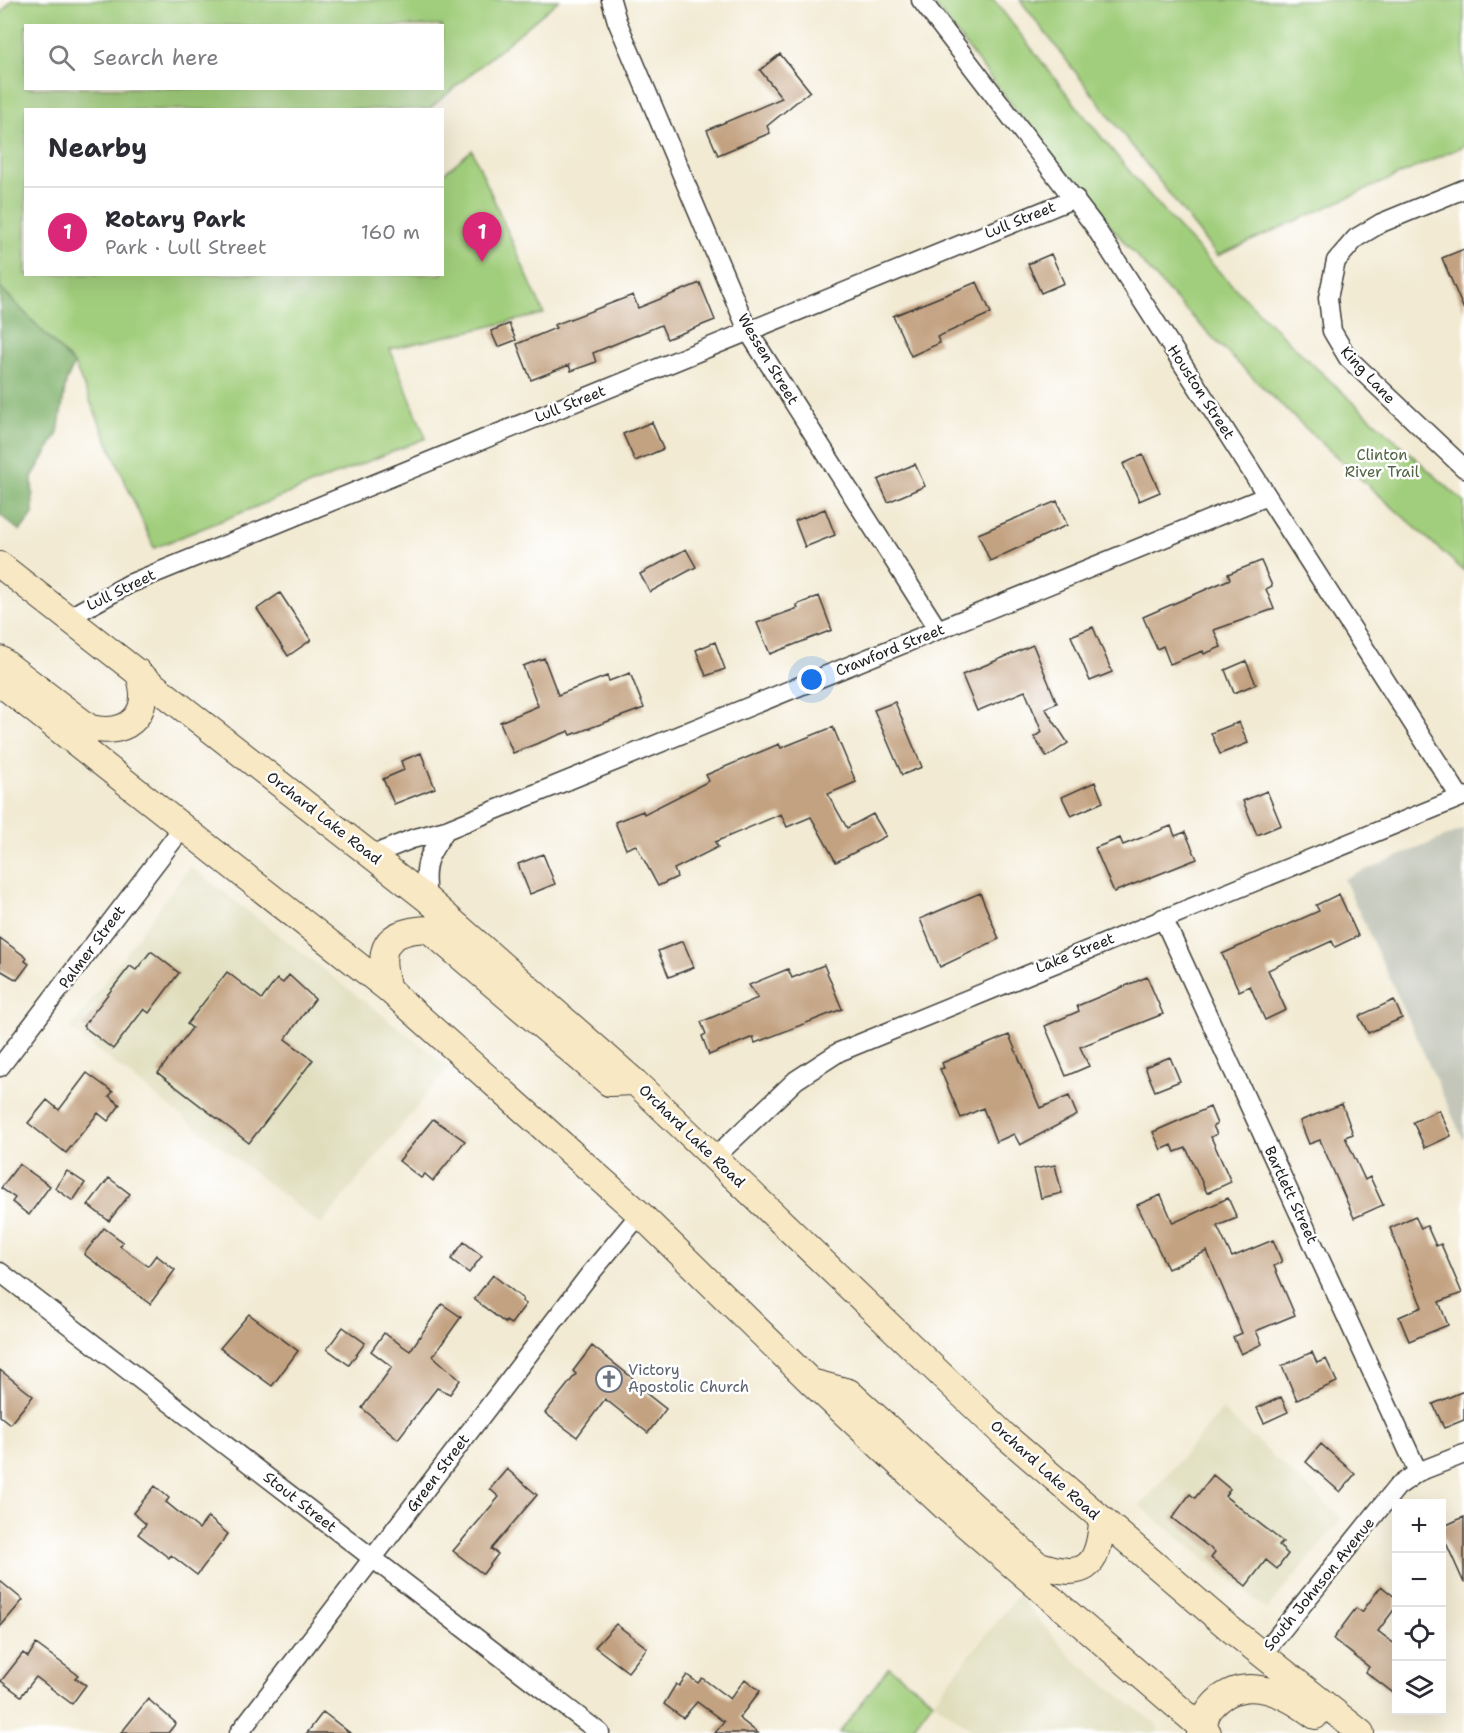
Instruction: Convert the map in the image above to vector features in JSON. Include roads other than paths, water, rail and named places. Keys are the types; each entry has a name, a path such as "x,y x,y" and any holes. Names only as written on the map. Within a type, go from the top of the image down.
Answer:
{"main road":[{"name":"Orchard Lake Road","path":"0,565 427,900 636,1082 987,1418 1102,1522 1262,1655 1361,1733"},
{"path":"0,659 90,728 103,731 121,728 140,710 145,699 138,672"},
{"path":"0,683 388,989 640,1214 811,1382 955,1516 1203,1732 1210,1709 1224,1697 1250,1687 1294,1700 1337,1733"},
{"path":"388,989 381,963 384,950 393,939 407,930 428,929 609,1083 636,1082"},
{"path":"811,1382 849,1392 1037,1564 1060,1572 1080,1569 1095,1560 1100,1549 1102,1522"}],"street":[{"name":"Wessen Street","path":"611,0 617,21 748,331 939,630"},
{"name":"Houston Street","path":"921,0 1075,198 1462,797"},
{"name":"King Lane","path":"1464,189 1381,223 1356,238 1336,261 1328,298 1332,331 1348,358 1464,468"},
{"name":"Lull Street","path":"68,618 129,584 1075,198"},
{"name":"Crawford Street","path":"372,855 412,839 446,830 1267,496"},
{"name":"Lake Street","path":"715,1157 796,1080 839,1052 1462,797"},
{"name":"Palmer Street","path":"0,1067 184,826"},
{"path":"427,900 424,865 430,852 446,830"},
{"name":"Bartlett Street","path":"1163,918 1418,1472"},
{"name":"Green Street","path":"239,1733 603,1257 640,1214"},
{"name":"Stout Street","path":"0,1272 600,1733"},
{"name":"South Johnson Avenue","path":"1262,1655 1389,1495 1418,1472 1464,1454"}],"place":[{"name":"Rotary Park","path":"482,262"},
{"name":"Victory Apostolic Church","path":"609,1379"}],"park label":[{"name":"Clinton River Trail","path":"1382,464"}]}
